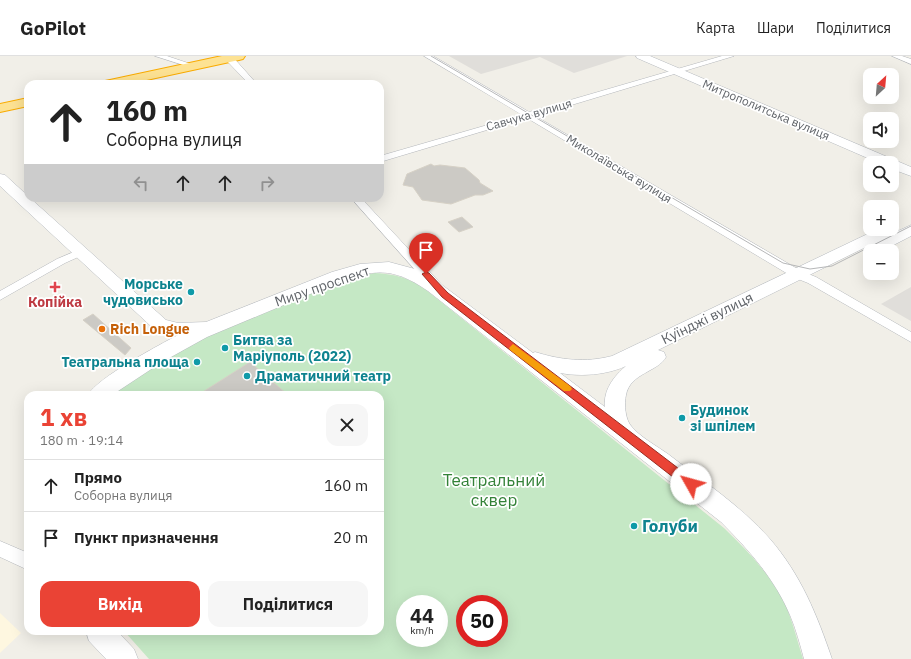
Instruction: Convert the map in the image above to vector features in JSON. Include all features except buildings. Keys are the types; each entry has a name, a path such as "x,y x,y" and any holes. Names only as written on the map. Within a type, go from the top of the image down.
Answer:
{"highway":[{"path":"128,80 234,57"},
{"path":"0,108 24,103"}],"main road":[{"name":"Митрополитська вулиця","path":"642,56 875,156"},
{"name":"Митрополитська вулиця","path":"899,167 911,172"},
{"path":"0,178 24,200"},
{"path":"26,202 160,325"},
{"name":"Куїнджі вулиця","path":"899,224 911,219"},
{"name":"Куїнджі вулиця","path":"517,351 540,361 565,367 588,368 608,365 804,275 911,230"},
{"name":"Куїнджі вулиця","path":"622,431 616,415 615,400 620,385 636,367 876,236"},
{"name":"Миру проспект","path":"104,391 143,365 215,326 323,283 372,267 402,269 423,279 445,295 729,514 750,534 769,556 786,582 801,609 818,659"},
{"name":"Миру проспект","path":"143,365 156,348 160,339 160,325 190,330 215,326"},
{"path":"103,635 124,659"}],"street":[{"path":"160,56 192,66"},
{"name":"Миколаївська вулиця","path":"428,56 532,115 911,338"},
{"name":"Миколаївська вулиця","path":"436,56 532,115"},
{"name":"Савчука вулиця","path":"384,159 730,56"},
{"path":"896,56 911,62"},
{"path":"234,57 249,80"},
{"path":"360,202 445,295"},
{"path":"0,296 61,261 81,252"},
{"path":"0,549 24,560"}],"shaded area":[{"path":"449,56 627,56 574,73 540,57 481,74"},
{"path":"911,287 911,321 881,304"},
{"path":"0,613 21,633 0,653"}],"green space":[{"name":"Театральний сквер","path":"375,273 407,279 425,289 724,528 760,566 776,588 788,611 803,659 149,659 128,635 384,635 384,391 115,391 195,342 345,279"}],"tram line":[{"path":"431,56 783,263 810,269 832,266 911,226"}],"slow traffic":[{"path":"513,348 567,389"}],"place":[{"name":"Копійка","path":"55,287"},
{"name":"Морське чудовисько","path":"191,292"},
{"name":"Rich Longue","path":"102,329"},
{"name":"Битва за Маріуполь (2022)","path":"225,348"},
{"name":"Театральна площа","path":"197,362"},
{"name":"Драматичний театр","path":"247,376"},
{"name":"Будинок зі шпілем","path":"682,418"},
{"name":"Голуби","path":"634,526"}],"route":[{"path":"426,274 445,295 691,484"}]}
